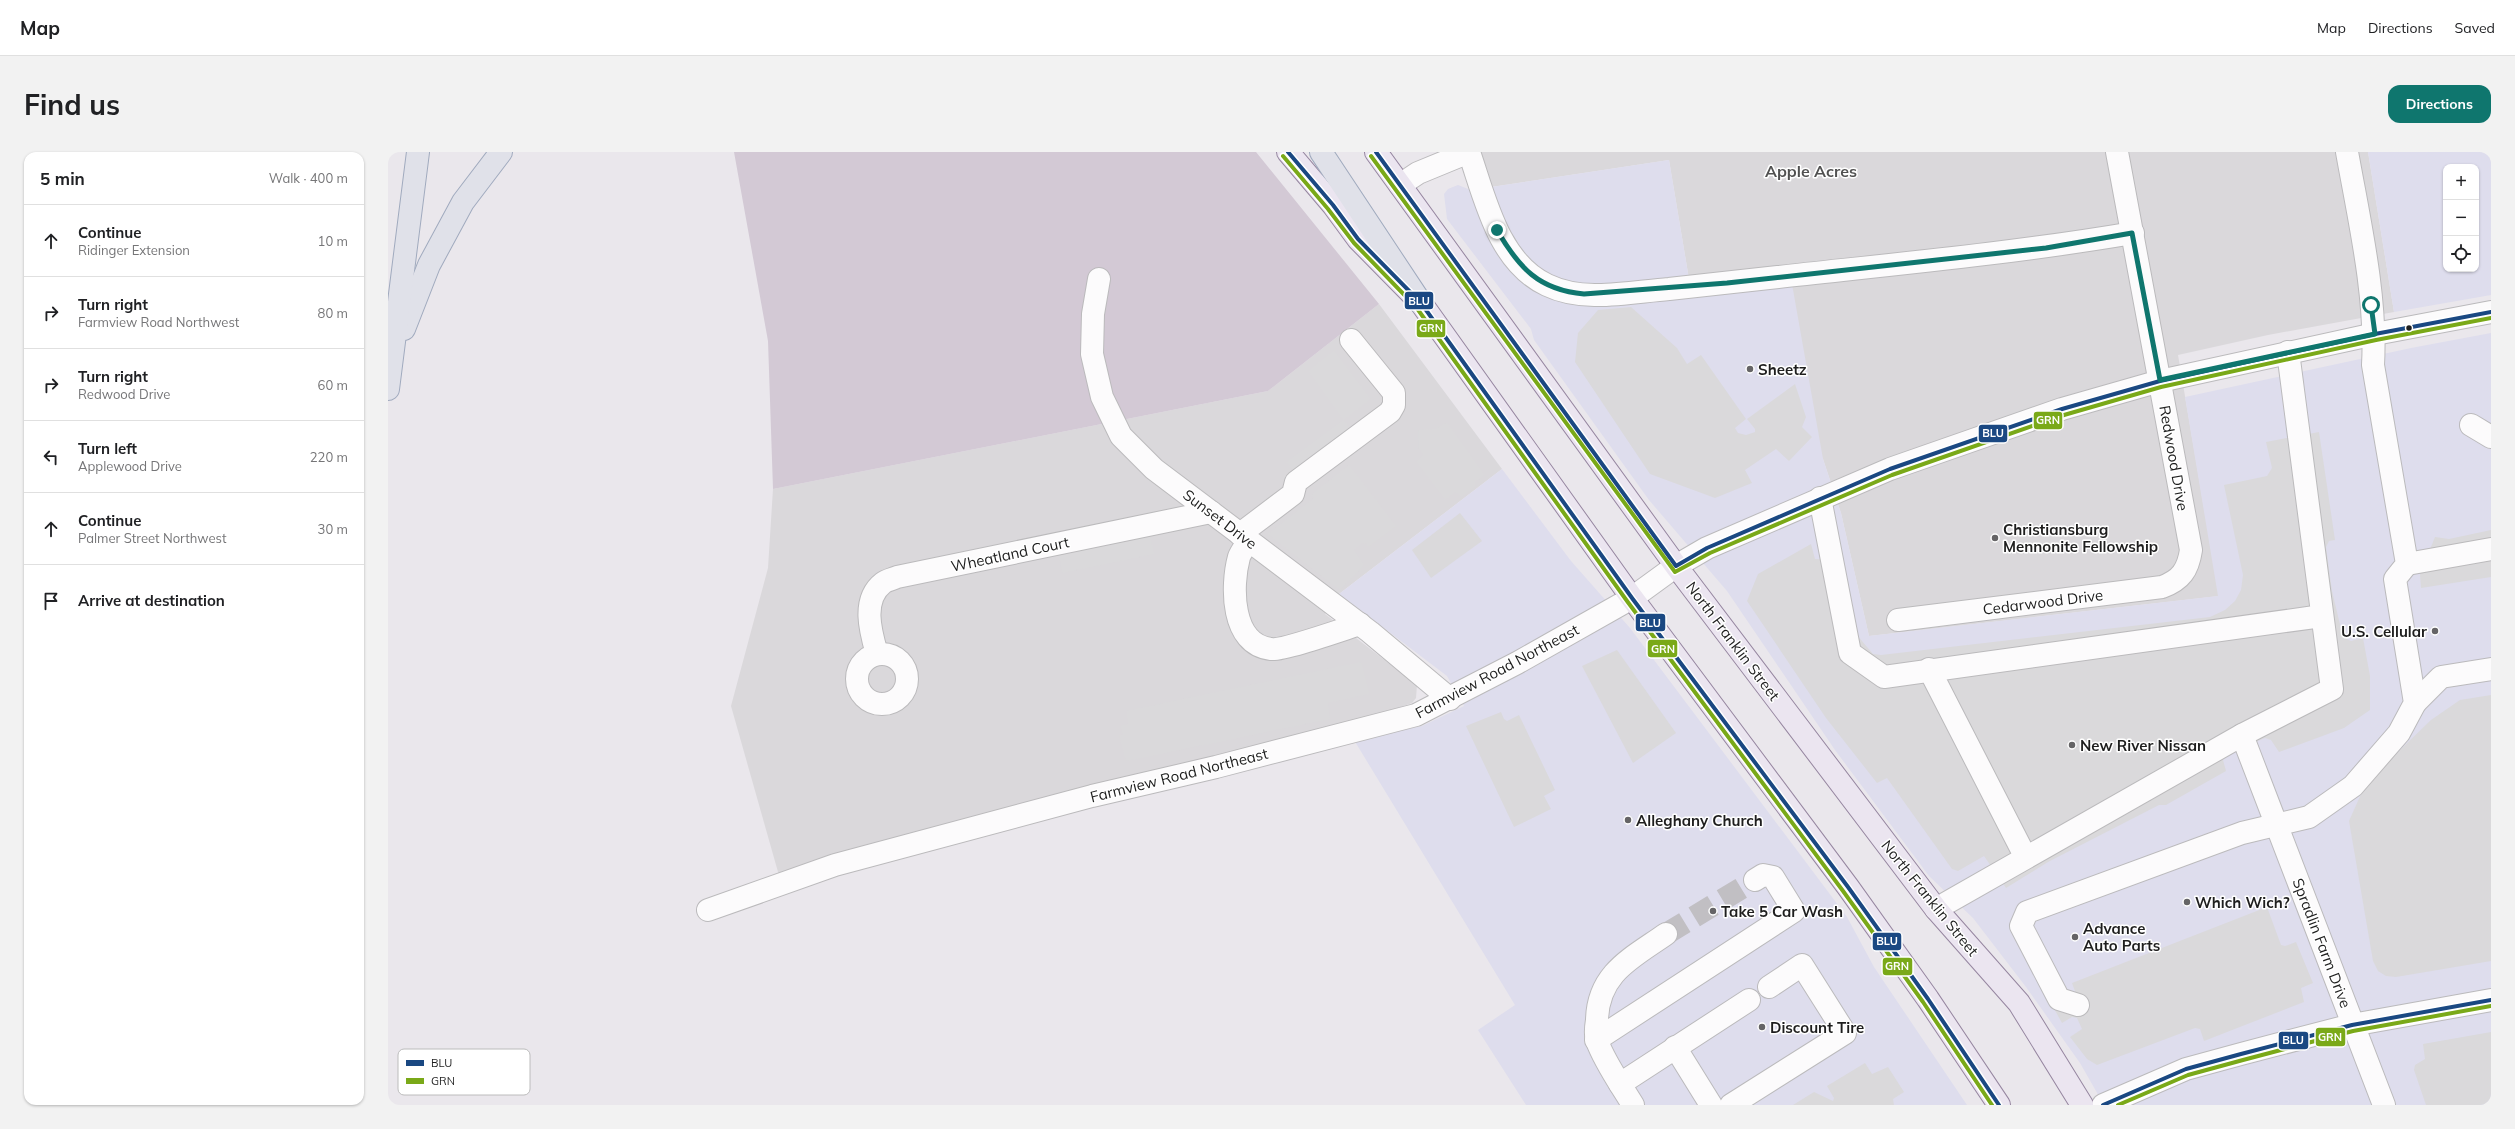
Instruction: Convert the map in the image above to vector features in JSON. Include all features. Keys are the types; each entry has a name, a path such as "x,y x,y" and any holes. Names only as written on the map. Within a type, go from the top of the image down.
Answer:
{"highway":[{"path":"388,389 418,152"},
{"path":"392,360 429,265 463,202 501,152"},
{"path":"1320,152 1421,303"}],"main road":[{"path":"1288,152 1333,205 1358,239 1421,303 1632,598 1853,894 1928,999 1995,1102"},
{"name":"North Franklin Street","path":"1376,152 1676,566 1936,909 2019,1003 2082,1105"}],"street":[{"path":"1400,185 1418,173 1469,152 1497,230 1510,253 1526,272 1545,284 1565,292 1613,294 2046,248 2132,233"},
{"name":"Redwood Drive","path":"2117,152 2191,550 2189,563 2184,574"},
{"path":"2347,152 2358,211 2375,334 2373,365 2407,564"},
{"name":"Sunset Drive","path":"1099,279 1093,314 1092,354 1102,397 1121,436 1154,469 1360,624 1450,699"},
{"name":"Farmview Road Northeast","path":"708,910 835,865 1092,796 1349,733 1416,715 1450,699 1632,598 1676,566 1707,548 1890,469 2062,409 2160,380 2375,334 2491,312"},
{"path":"1351,340 1394,393 1394,405 1390,412 1296,482 1293,494 1245,538 1236,576 1235,598 1243,632 1255,645 1272,650 1360,624"},
{"path":"1936,909 2025,856 2242,735 2332,689 2288,352"},
{"path":"2471,425 2491,437"},
{"path":"1820,498 1850,653 1884,676 2322,616"},
{"name":"Wheatland Court","path":"877,654 870,630 869,614 873,598 882,583 898,577 1211,512"},
{"path":"2415,703 2395,579 2407,564 2491,549"},
{"name":"Cedarwood Drive","path":"1898,620 2162,588 2174,583 2184,574"},
{"path":"1930,669 2025,856"},
{"path":"2078,1005 2059,999 2021,926 2027,912 2242,833 2309,817 2353,786 2399,733 2415,703 2442,677 2491,669"},
{"name":"Spradlin Farm Drive","path":"2242,735 2278,825 2352,1025 2384,1105"},
{"path":"1596,1040 1794,911 1773,876 1763,875 1755,880"},
{"path":"1633,1105 1596,1040 1599,999 1609,978 1618,968 1666,934"},
{"path":"1732,1105 1845,1033 1802,965 1769,987"},
{"path":"1620,1084 1749,1000"},
{"path":"2103,1105 2186,1069 2352,1025 2491,1000"},
{"path":"1675,1047 1711,1105"}],"shaded area":[{"path":"734,152 1256,152 1379,304 1268,391 773,489 768,341"},
{"path":"1481,152 2368,152 2394,312 2268,335 2178,355 2219,596 1869,636 1841,513 1823,459 1689,279 1669,160 1491,187"},
{"path":"2368,152 2491,152 2491,295 2394,312"},
{"path":"1669,160 1689,279 1792,284 1823,459 1841,513 1869,636 2218,596 2185,397 2411,348 2491,333 2491,1105 2104,1105 2080,1063 2026,987 1973,918 1929,876 1835,750 1727,591 1649,500 1534,340 1531,329 1447,219 1444,194 1448,189 1458,185 1473,191"},
{"path":"1379,304 1502,469 1339,594 1325,614 1417,685 1416,698 1412,703 1346,726 780,879 731,706 768,568 773,489 1268,391"},
{"path":"1631,307 1677,348 1687,364 1701,355 1746,419 1735,428 1738,433 1746,435 1755,432 1755,429 1747,419 1795,384 1806,417 1802,427 1812,437 1789,461 1776,449 1745,470 1752,483 1715,498 1650,474 1575,362 1578,333 1598,310"},
{"path":"1334,350 1371,399 1344,420 1363,446 1307,489 1286,462 1343,420 1308,371"},
{"path":"1447,422 1485,475 1475,482 1475,487 1461,498 1456,492 1445,500 1416,462 1423,455 1419,449 1418,430 1435,429"},
{"path":"2319,432 2335,540 2329,541 2326,547 2332,591 2343,637 2351,641 2363,638 2370,676 2370,710 2344,728 2279,752 2271,740 2265,738 2226,754 2223,760 2226,771 2166,805 2159,805 2048,862 2006,888 1984,856 1958,871 1952,869 1887,778 1877,783 1826,718 1747,601 1758,574 1811,544 1815,559 1840,560 1856,634 1873,654 1881,655 2210,617 2225,610 2235,601 2241,590 2243,575 2224,485 2267,476 2272,468 2266,442"},
{"path":"1349,465 1396,526 1368,547 1367,544 1362,543 1354,550 1364,565 1340,590 1268,534 1314,498 1311,495"},
{"path":"1502,469 1571,561 1630,628 1847,917 1874,967 1967,1105 1526,1105 1478,1030 1515,1005 1354,740 1422,726 1464,706 1447,676 1339,594"},
{"path":"1460,513 1482,541 1431,578 1412,550"},
{"path":"1146,515 1154,554 1062,573 1055,533"},
{"path":"2491,530 2491,577 2421,588 2420,574 2435,537 2449,539"},
{"path":"1617,650 1676,733 1633,763 1582,666"},
{"path":"1361,662 1369,694 1328,703 1330,719 1126,761 1119,735 1123,734 1121,726 1128,724 1126,711"},
{"path":"2491,695 2491,961 2396,977 2386,976 2378,971 2373,961 2349,821 2366,783 2431,720 2460,700"},
{"path":"1501,712 1504,719 1507,721 1519,715 1555,790 1544,796 1551,809 1514,827 1466,726"},
{"path":"2267,907 2281,945 2285,946 2296,942 2313,983 2301,988 2304,1002 2204,1041 2200,1029 2195,1028 2097,1065 2087,1059 2070,1037 2082,1029 2077,1018 2072,1017 2062,1023 2052,1005 2076,994 2072,983"},
{"path":"2491,1032 2491,1105 2426,1105 2414,1070 2415,1065 2425,1059 2423,1044"},
{"path":"1865,1063 1872,1074 1888,1067 1904,1092 1893,1099 1894,1105 1793,1105 1814,1092 1833,1101 1834,1098 1827,1086"}],"tunnel":[{"path":"1666,934 1755,880"}],"transit line":[{"name":"BLU","path":"1288,152 1333,205 1358,239 1421,303 1632,598 1848,887 1928,999 1999,1105"},
{"name":"BLU","path":"1376,152 1676,566 1707,548 1890,469 2062,409 2160,381 2375,334 2491,312"},
{"name":"GRN","path":"1283,156 1328,209 1354,243 1416,307 1627,601 1843,891 1923,1002 1992,1105"},
{"name":"GRN","path":"1371,156 1675,572 1710,553 1892,475 2064,415 2161,387 2376,340 2491,318"},
{"name":"BLU","path":"2103,1105 2186,1069 2241,1054 2352,1025 2491,1000"},
{"name":"GRN","path":"2118,1105 2188,1075 2243,1060 2353,1031 2491,1006"}],"place":[{"name":"Sheetz","path":"1750,369"},
{"name":"Christiansburg Mennonite Fellowship","path":"1995,538"},
{"name":"U.S. Cellular","path":"2435,631"},
{"name":"New River Nissan","path":"2072,745"},
{"name":"Alleghany Church","path":"1628,820"},
{"name":"Which Wich?","path":"2187,902"},
{"name":"Take 5 Car Wash","path":"1713,911"},
{"name":"Advance Auto Parts","path":"2075,937"},
{"name":"Discount Tire","path":"1762,1027"}],"district":[{"name":"Apple Acres","path":"1811,171"}],"route":[{"path":"1497,230 1510,253 1526,272 1545,284 1565,292 1584,294 1613,294 1727,283 2046,248 2132,233 2160,380 2375,334 2371,305"}]}
